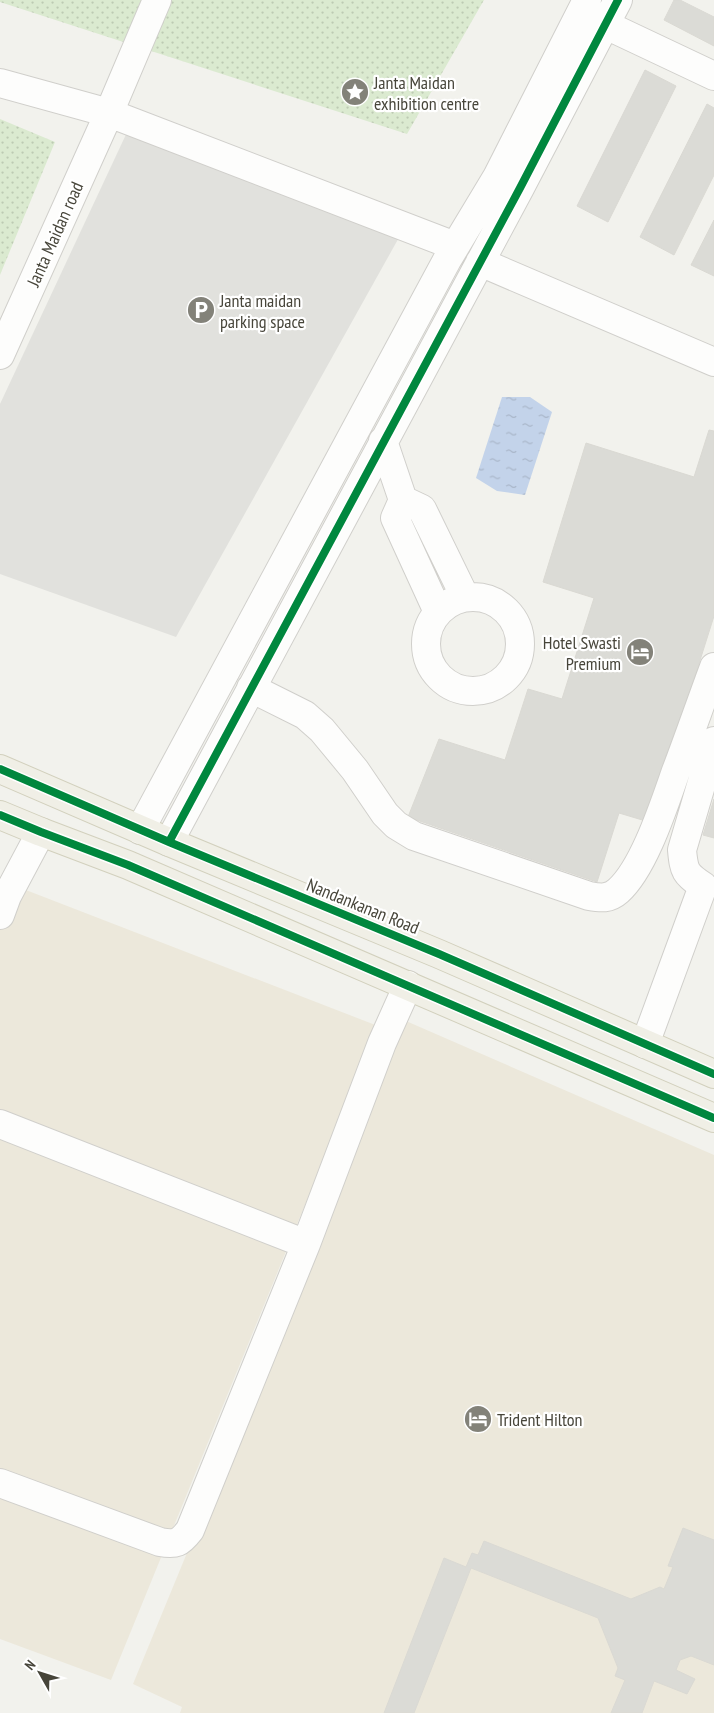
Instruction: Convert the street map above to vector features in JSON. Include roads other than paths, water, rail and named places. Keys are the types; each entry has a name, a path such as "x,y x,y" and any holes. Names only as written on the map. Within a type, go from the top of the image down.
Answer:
{"main road":[{"name":"Nandankanan Road","path":"0,769 140,830 439,954 714,1074"},
{"path":"0,815 128,865 714,1118"}],"street":[{"name":"Janta Maidan road","path":"0,355 109,113 157,0"},
{"path":"140,830 455,246 497,177 587,0"},
{"path":"169,842 480,262 618,0"},
{"path":"606,25 714,76"},
{"path":"0,83 109,113 455,246"},
{"path":"480,262 714,362"},
{"path":"383,441 403,500 395,518 438,612"},
{"path":"403,500 422,509 465,597"},
{"path":"465,597 481,597 496,602 508,612 517,625 520,640 519,656 512,671 500,682 486,689 471,691 456,688 443,680 433,669 427,655 426,640 430,625 438,612 450,602 465,597"},
{"path":"251,688 305,715 322,730 355,770 385,814 396,825 414,836 589,896 606,898 616,892 626,882 641,857 660,817 714,667"},
{"path":"645,1044 709,888 692,879 684,868 682,850 714,741"},
{"path":"0,915 7,896 41,832"},
{"path":"0,1483 160,1542 172,1544 182,1540 190,1530 306,1244 382,1044 408,985"},
{"path":"0,1124 306,1244"}],"water":[{"path":"502,397 530,397 552,412 525,495 497,491 476,478"}],"place":[{"name":"Janta Maidan exhibition centre","path":"355,92"},
{"name":"Janta maidan parking space","path":"201,310"},
{"name":"Hotel Swasti Premium","path":"640,652"},
{"name":"Trident Hilton","path":"478,1419"}]}
